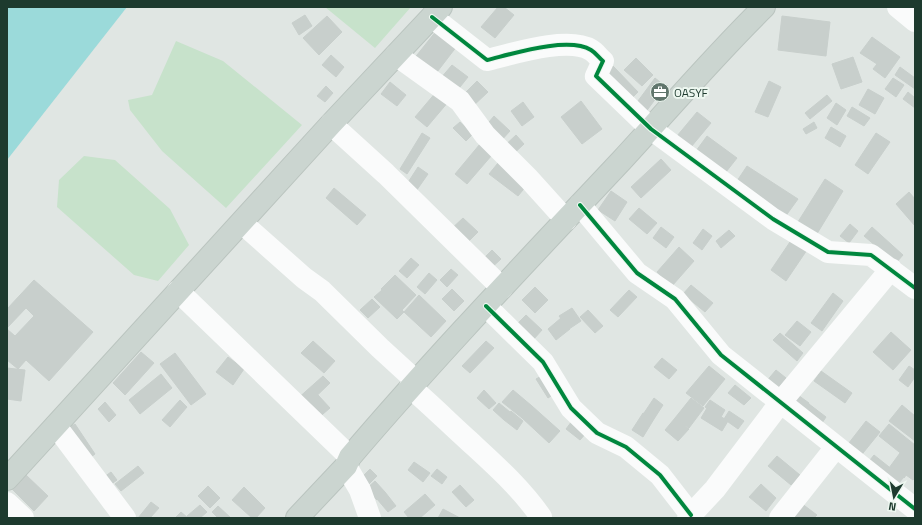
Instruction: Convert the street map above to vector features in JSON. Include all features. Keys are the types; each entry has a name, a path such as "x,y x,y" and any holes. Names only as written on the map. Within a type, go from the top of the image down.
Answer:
{"main road":[{"path":"297,518 348,461 413,384 651,129 738,32 764,7"},
{"path":"7,479 331,124 436,12"}],"street":[{"path":"898,7 915,21"},
{"path":"436,12 487,60 555,45 580,46 591,50 603,61 596,76 651,129 779,223 828,252 871,255 915,288"},
{"path":"396,55 460,101 485,135 529,179 573,212 637,272 675,299 721,355 915,509"},
{"path":"331,124 386,174 502,288"},
{"path":"242,223 304,278 322,291 380,348 444,416 529,499 541,517"},
{"path":"486,306 544,362 572,408 597,433 626,447 660,474 689,516 715,488 780,403 891,270"},
{"path":"178,291 348,461 370,518"},
{"path":"56,426 126,518"},
{"path":"780,518 836,447"},
{"path":"7,503 23,518"}],"green space":[{"path":"325,7 411,7 375,48"},
{"path":"176,41 223,61 302,125 226,208 162,151 130,110 128,100 152,95"},
{"path":"84,156 115,160 170,209 189,245 158,281 134,275 57,207 59,180"}],"water":[{"path":"7,7 127,7 7,160"}],"building":[{"path":"498,7 504,7 514,15 495,38 481,27"},
{"path":"305,15 312,26 299,35 292,23"},
{"path":"327,16 342,32 319,55 303,38"},
{"path":"782,16 830,22 826,56 778,50"},
{"path":"437,30 457,46 434,76 413,60"},
{"path":"872,37 900,57 885,78 873,69 877,64 860,53"},
{"path":"331,55 344,67 336,77 322,65"},
{"path":"853,57 862,82 841,89 832,64"},
{"path":"636,58 653,75 642,86 624,70"},
{"path":"452,65 468,77 456,92 440,79"},
{"path":"613,66 638,92 630,100 605,74"},
{"path":"900,67 915,78 915,89 895,75"},
{"path":"655,78 665,86 645,113 635,105"},
{"path":"893,78 904,85 896,97 885,89"},
{"path":"477,81 488,92 472,107 462,96"},
{"path":"769,81 781,87 768,117 755,112"},
{"path":"390,82 406,95 397,106 381,94"},
{"path":"326,86 333,93 325,102 317,96"},
{"path":"868,89 884,98 875,114 859,105"},
{"path":"437,91 449,101 427,127 415,117"},
{"path":"908,92 915,98 915,108 903,99"},
{"path":"827,95 832,101 810,119 805,113"},
{"path":"581,101 602,129 582,144 561,117"},
{"path":"523,102 534,117 522,126 511,111"},
{"path":"836,103 846,110 837,125 827,118"},
{"path":"852,107 870,118 864,126 847,116"},
{"path":"697,112 711,123 691,147 677,136"},
{"path":"494,116 510,131 500,142 484,128"},
{"path":"460,122 473,134 466,141 453,128"},
{"path":"814,122 817,128 806,134 803,129"},
{"path":"831,127 846,136 840,147 825,138"},
{"path":"422,133 430,138 407,174 400,169"},
{"path":"876,133 890,142 868,174 855,165"},
{"path":"516,135 524,144 508,159 500,150"},
{"path":"707,136 737,158 726,172 696,151"},
{"path":"480,144 492,155 467,184 455,174"},
{"path":"661,159 671,170 641,198 631,187"},
{"path":"498,163 527,185 518,196 489,174"},
{"path":"747,166 798,199 785,217 735,184"},
{"path":"418,167 428,174 414,194 405,187"},
{"path":"825,179 843,191 815,237 796,225"},
{"path":"334,188 366,215 357,225 326,198"},
{"path":"611,191 627,202 615,221 598,210"},
{"path":"909,192 915,199 915,226 896,204"},
{"path":"639,208 657,223 647,234 629,219"},
{"path":"463,218 478,232 464,246 449,231"},
{"path":"850,224 858,231 849,243 840,236"},
{"path":"661,227 674,237 666,248 653,238"},
{"path":"872,227 903,255 896,263 864,236"},
{"path":"703,229 712,236 702,250 693,243"},
{"path":"729,230 735,236 721,248 716,241"},
{"path":"794,236 809,247 786,281 771,270"},
{"path":"679,247 694,261 672,286 657,272"},
{"path":"492,250 501,259 489,270 480,262"},
{"path":"411,258 419,265 407,278 399,271"},
{"path":"451,269 458,275 447,287 440,280"},
{"path":"429,273 437,280 425,294 417,287"},
{"path":"395,275 416,295 402,310 381,289"},
{"path":"34,280 93,332 49,381 26,360 18,369 7,360 7,329 15,336 34,316 26,308 7,328 7,309"},
{"path":"691,285 713,303 705,312 683,294"},
{"path":"535,287 548,300 535,313 522,300"},
{"path":"452,289 464,301 454,311 442,299"},
{"path":"382,290 404,312 397,319 374,297"},
{"path":"629,290 637,297 618,317 610,310"},
{"path":"833,293 843,301 822,331 811,323"},
{"path":"419,295 446,321 431,337 404,312"},
{"path":"372,299 380,307 368,318 360,310"},
{"path":"572,308 581,321 569,329 559,316"},
{"path":"588,310 603,326 595,333 580,317"},
{"path":"526,315 542,330 533,340 517,324"},
{"path":"561,318 570,329 556,340 548,329"},
{"path":"797,321 811,332 800,346 785,335"},
{"path":"891,332 911,350 893,370 873,352"},
{"path":"780,333 803,353 797,361 773,340"},
{"path":"313,341 335,361 324,373 301,353"},
{"path":"486,341 494,348 470,373 462,366"},
{"path":"141,352 154,363 125,395 113,383"},
{"path":"175,353 206,394 191,405 160,364"},
{"path":"228,357 244,369 233,385 216,372"},
{"path":"662,358 677,370 669,379 654,367"},
{"path":"709,366 725,379 703,406 686,393"},
{"path":"909,366 915,370 915,377 908,387 899,380"},
{"path":"7,368 25,370 21,401 7,399"},
{"path":"776,370 786,378 775,391 765,383"},
{"path":"821,371 852,393 845,403 814,381"},
{"path":"161,374 172,388 140,414 129,400"},
{"path":"545,374 557,392 548,398 536,379"},
{"path":"323,376 330,383 304,408 296,400"},
{"path":"735,385 751,398 744,405 728,393"},
{"path":"484,390 496,403 489,409 477,398"},
{"path":"513,390 532,406 522,418 502,402"},
{"path":"791,390 809,403 802,413 784,399"},
{"path":"318,395 330,408 316,420 305,407"},
{"path":"654,398 663,405 654,419 644,413"},
{"path":"691,398 704,408 689,428 675,418"},
{"path":"180,400 187,407 170,427 162,420"},
{"path":"710,400 725,410 721,417 705,407"},
{"path":"105,402 116,415 109,422 98,409"},
{"path":"499,403 510,412 504,420 493,410"},
{"path":"809,404 826,417 820,426 802,413"},
{"path":"902,405 915,416 915,441 889,421"},
{"path":"532,406 560,431 549,443 521,417"},
{"path":"707,408 728,421 722,431 701,418"},
{"path":"511,411 523,421 517,430 504,420"},
{"path":"729,411 744,421 738,429 724,419"},
{"path":"643,413 654,419 643,437 632,430"},
{"path":"675,418 689,429 678,441 665,430"},
{"path":"572,421 587,432 580,440 566,429"},
{"path":"866,421 880,432 859,458 845,448"},
{"path":"75,424 95,454 83,463 62,432"},
{"path":"889,424 915,445 915,460 913,463 879,436"},
{"path":"900,453 915,463 904,478 889,468"},
{"path":"874,455 903,478 895,488 866,465"},
{"path":"777,456 800,475 791,485 768,466"},
{"path":"414,462 430,473 423,482 408,470"},
{"path":"915,464 915,478 913,480 906,475"},
{"path":"138,466 144,473 121,491 115,484"},
{"path":"370,469 377,476 363,490 356,483"},
{"path":"437,469 447,477 442,484 431,476"},
{"path":"111,472 117,480 103,490 97,482"},
{"path":"26,475 48,496 34,511 12,489"},
{"path":"375,481 385,492 377,500 366,489"},
{"path":"761,484 776,498 766,511 749,497"},
{"path":"460,485 474,500 466,507 452,492"},
{"path":"208,486 220,498 210,508 198,496"},
{"path":"244,487 265,508 256,518 252,518 232,500"},
{"path":"385,492 396,506 388,512 377,499"},
{"path":"425,494 435,505 420,518 409,518 404,512"},
{"path":"151,502 159,508 150,518 138,518"},
{"path":"801,503 817,515 814,518 790,518"},
{"path":"200,505 207,512 200,518 189,518 187,516"},
{"path":"218,506 231,518 218,518 212,512"},
{"path":"443,509 460,518 438,518"},
{"path":"181,512 188,518 175,518"}],"cycle path":[{"path":"432,17 487,60 555,45 581,46 591,50 603,61 596,76 651,129 773,219 828,252 871,255 915,288"},
{"path":"580,205 637,273 675,299 721,355 915,509"},
{"path":"486,306 543,362 571,408 597,433 626,447 660,475 691,515"}],"place":[{"name":"OASYF","path":"660,92"}]}
